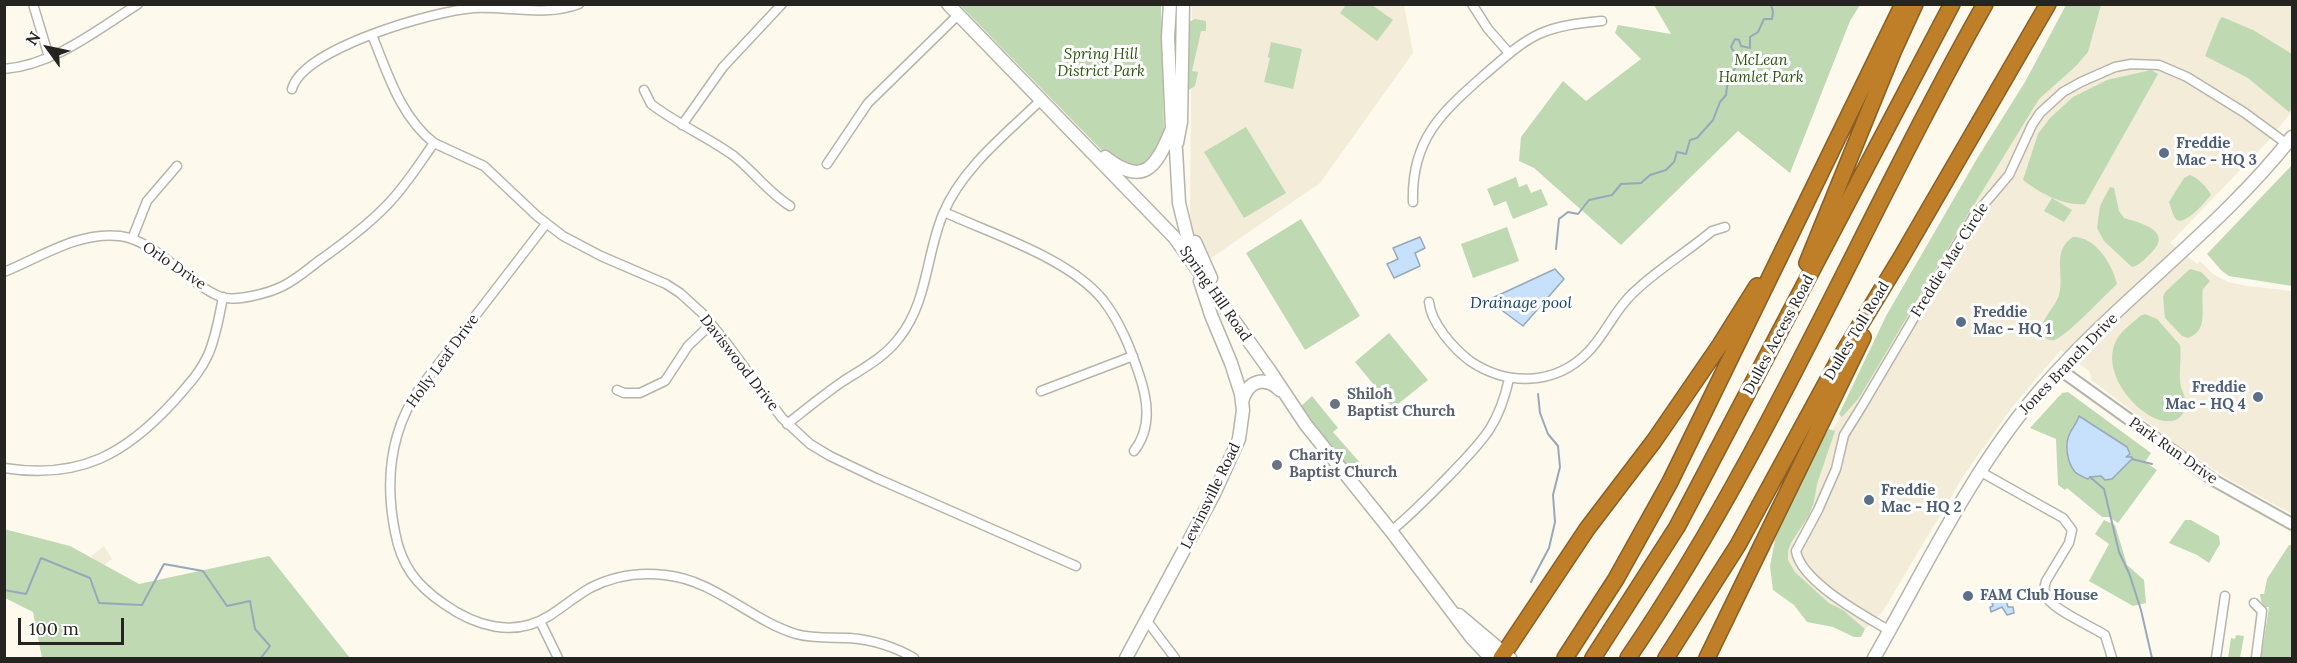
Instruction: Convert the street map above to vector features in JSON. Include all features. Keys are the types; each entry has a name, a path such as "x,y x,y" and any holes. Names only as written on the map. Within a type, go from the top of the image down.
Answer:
{"highway":[{"path":"1564,658 1616,579 1670,482 1903,4"},
{"path":"1765,362 1915,4"},
{"name":"Dulles Access Road","path":"1593,658 1677,527 1952,4"},
{"name":"Dulles Access Road","path":"1628,658 1663,605 1730,492 1985,4"},
{"name":"Dulles Toll Road","path":"1666,658 1738,545 1837,363 1902,256 2048,4"},
{"path":"1502,657 1587,529 1654,441 1720,345 1802,214"},
{"path":"1707,658 1902,256"}],"main road":[{"name":"Spring Hill Road","path":"948,4 1174,237 1306,425 1451,609 1468,621 1502,657"},
{"name":"Lewinsville Road","path":"1126,658 1215,494 1234,452 1241,423 1242,402 1231,363 1210,315 1184,231 1179,203 1168,78 1170,4"},
{"name":"Lewinsville Road","path":"1176,150 1181,122 1182,94 1181,6"},
{"path":"1168,78 1173,88 1182,94"},
{"path":"1083,144 1117,167 1134,173 1141,172 1160,157 1172,129"},
{"name":"Jones Branch Drive","path":"1874,658 1981,472 2022,412 2059,369 2243,192 2290,140"},
{"path":"1179,203 1213,283 1236,324"},
{"path":"1242,402 1249,386 1259,381 1271,383 1286,397"}],"street":[{"path":"33,4 50,57"},
{"path":"4,69 24,66 50,57 138,4"},
{"path":"292,89 301,72 334,52 418,18 477,8 547,10 579,4"},
{"path":"682,125 723,67 782,4"},
{"path":"1472,4 1488,29 1509,53"},
{"path":"827,164 868,103 958,15"},
{"path":"1413,202 1416,164 1420,150 1431,129 1448,107 1509,53 1527,41 1555,28 1602,21"},
{"name":"Daviswood Drive","path":"372,35 406,115 434,143 484,166 546,224 581,247 666,284 691,302 711,324 787,424 810,444 830,456 1077,566"},
{"name":"Freddie Mac Circle","path":"1890,631 1835,597 1803,567 1797,558 1796,551 1833,477 1848,426 1974,216 2011,172 2032,125 2040,113 2063,92 2100,73 2131,64 2159,65 2187,77 2290,140"},
{"path":"644,90 651,104 731,154 779,199 790,206"},
{"path":"787,424 840,384 881,357 900,337 920,299 934,239 944,212 966,176 1041,100"},
{"name":"Orlo Drive","path":"4,272 80,239 106,236 132,239 153,251 196,283 223,297 259,295 294,280 376,217 402,189 434,143"},
{"path":"132,239 147,201 177,166"},
{"path":"944,212 1050,259 1073,272 1104,301 1115,317 1133,356 1144,392 1147,415 1145,433 1134,452"},
{"name":"Holly Leaf Drive","path":"546,224 414,398 398,433 389,471 390,500 398,548 408,570 424,590 456,613 477,623 519,627 540,621 589,589 603,583 636,574 666,574 696,582 795,633 822,638 866,640 893,648 914,658"},
{"path":"1429,302 1434,320 1465,357 1509,379 1541,378 1571,366 1588,352 1631,294 1712,231 1725,227"},
{"path":"4,468 33,471 70,468 106,456 135,440 156,421 202,367 213,342 223,297"},
{"path":"617,390 624,393 640,393 665,381 688,346 711,324"},
{"path":"1041,392 1133,356"},
{"name":"Park Run Drive","path":"2059,369 2215,481 2292,524"},
{"path":"1391,531 1429,498 1480,445 1499,415 1509,379"},
{"path":"1981,472 2063,518 2072,530 2069,543 2046,581 2044,586 2046,594 2056,607 2105,635 2112,658"},
{"path":"2216,658 2225,596"},
{"path":"2254,603 2262,611 2256,658"},
{"path":"540,621 558,658"},
{"path":"1146,621 1175,658"}],"shaded area":[{"path":"1192,5 1404,5 1413,53 1320,183 1201,265 1190,213"},
{"path":"2076,5 2292,5 2292,111 2270,139 2170,243 2197,264 2200,261 2213,274 2228,282 2292,291 2292,514 2230,480 2181,448 2090,379 2089,371 2061,350 2013,406 1964,475 1883,611 1865,629 1843,610 1829,603 1790,567 1775,537 1975,166"},
{"path":"104,546 112,559 100,568 91,556"}],"green space":[{"name":"Spring Hill District Park","path":"960,5 1161,5 1164,130 1161,144 1143,168 1113,162"},
{"path":"1346,5 1372,5 1393,20 1377,41 1340,13"},
{"name":"McLean Hamlet Park","path":"1654,5 1860,5 1850,21 1790,173 1738,131 1621,245 1534,168 1519,161 1521,137 1563,81 1586,101 1641,59 1615,33 1618,25 1671,34"},
{"path":"2066,5 2101,5 2088,52 2039,99 1859,398 1842,417 1839,414 1886,316 1978,157 2025,82"},
{"path":"2222,17 2253,30 2292,54 2292,109 2289,112 2248,78 2205,56"},
{"path":"1195,19 1206,21 1206,31 1201,31 1192,71 1198,72 1195,86 1189,90 1186,88 1184,29 1189,22"},
{"path":"1271,42 1302,49 1293,89 1264,82"},
{"path":"2151,70 2158,74 2085,204 2068,203 2052,198 2023,180 2038,134 2050,118 2073,97 2107,80"},
{"path":"1246,127 1286,193 1244,218 1204,152"},
{"path":"2292,165 2292,286 2229,276 2207,254"},
{"path":"2190,175 2202,183 2211,195 2190,216 2181,221 2177,220 2173,214 2169,202 2184,178"},
{"path":"1516,177 1519,187 1527,184 1531,193 1541,189 1548,205 1513,219 1506,201 1494,206 1487,189"},
{"path":"2110,187 2114,188 2119,211 2124,218 2146,225 2157,233 2159,239 2158,245 2152,252 2132,267 2104,241 2097,228 2100,206"},
{"path":"2052,198 2072,210 2064,222 2044,211"},
{"path":"1301,219 1360,316 1305,350 1246,253"},
{"path":"1507,227 1519,261 1473,278 1461,244"},
{"path":"2073,237 2089,242 2102,253 2117,284 2060,337 2050,340 2041,334 2042,328 2045,318 2059,295 2062,249"},
{"path":"2190,269 2201,272 2210,281 2203,289 2202,323 2195,334 2188,338 2182,336 2165,318 2163,297 2165,292"},
{"path":"2145,314 2157,319 2180,345 2180,382 2186,403 2185,409 2177,419 2165,421 2151,416 2136,406 2124,391 2115,374 2112,356 2117,339 2140,316"},
{"path":"1389,333 1428,380 1393,408 1355,362"},
{"path":"2068,392 2151,453 2145,462 2157,470 2118,523 2109,517 2102,517 2067,488 2065,490 2058,485 2056,439 2030,428 2062,393","holes":["2080,416 2127,447 2124,457 2101,476 2090,477 2075,472 2066,448 2070,433"]},
{"path":"1312,396 1338,428 1333,432 1369,473 1358,481 1299,408"},
{"path":"1829,429 1835,431 1817,484 1814,502 1809,515 1791,543 1788,560 1795,572 1829,603 1843,610 1865,629 1861,637 1854,637 1833,627 1807,622 1794,605 1773,590 1770,566 1775,540 1817,448"},
{"path":"2104,520 2115,525 2127,565 2144,580 2146,603 2133,606 2089,581 2109,544 2095,534"},
{"path":"2185,520 2191,520 2219,536 2220,544 2209,563 2169,543"},
{"path":"4,529 70,546 139,584 269,556 350,658 42,658 33,612 5,598"},
{"path":"2289,545 2292,545 2292,658 2261,658 2269,607 2265,607 2260,594 2264,594 2267,579"},
{"path":"2236,635 2244,636 2240,658 2228,658 2231,638 2235,639"}],"water":[{"path":"1420,237 1425,248 1415,253 1420,266 1394,278 1387,264 1398,259 1393,248"},
{"name":"Drainage pool","path":"1555,269 1564,279 1523,326 1488,300"},
{"path":"2079,416 2127,447 2130,454 2126,457 2132,457 2132,459 2112,479 2105,480 2101,476 2088,479 2076,473 2072,468 2067,453 2067,442"},
{"path":"1996,598 2000,598 2001,602 2006,600 2008,607 2013,607 2014,613 2007,615 2002,607 1991,612 1990,607 1996,602"}],"waterway":[{"path":"1556,249 1559,219 1568,212 1578,214 1589,200 1612,195 1621,184 1641,183 1650,175 1666,170 1674,162 1677,152 1686,154 1690,140 1697,138 1713,120 1720,102 1726,95 1728,79 1737,65 1737,57 1731,47 1735,39 1739,40 1741,46 1750,48 1750,37 1758,32 1764,19 1772,19 1771,4"},
{"path":"1531,582 1549,548 1555,522 1553,495 1560,467 1558,446 1548,434 1540,413 1538,394"},
{"path":"2132,459 2152,464"},
{"path":"2090,477 2104,489 2119,552 2129,573 2141,610 2152,658"},
{"path":"4,590 26,594 41,558 90,578 99,603 142,605 164,564 203,571 227,606 250,601 255,629 270,646 261,658"}],"place":[{"name":"Freddie Mac - HQ 3","path":"2164,153"},
{"name":"Freddie Mac - HQ 1","path":"1961,322"},
{"name":"Freddie Mac - HQ 4","path":"2258,397"},
{"name":"Shiloh Baptist Church","path":"1335,404"},
{"name":"Charity Baptist Church","path":"1277,465"},
{"name":"Freddie Mac - HQ 2","path":"1869,500"},
{"name":"FAM Club House","path":"1968,596"}]}
